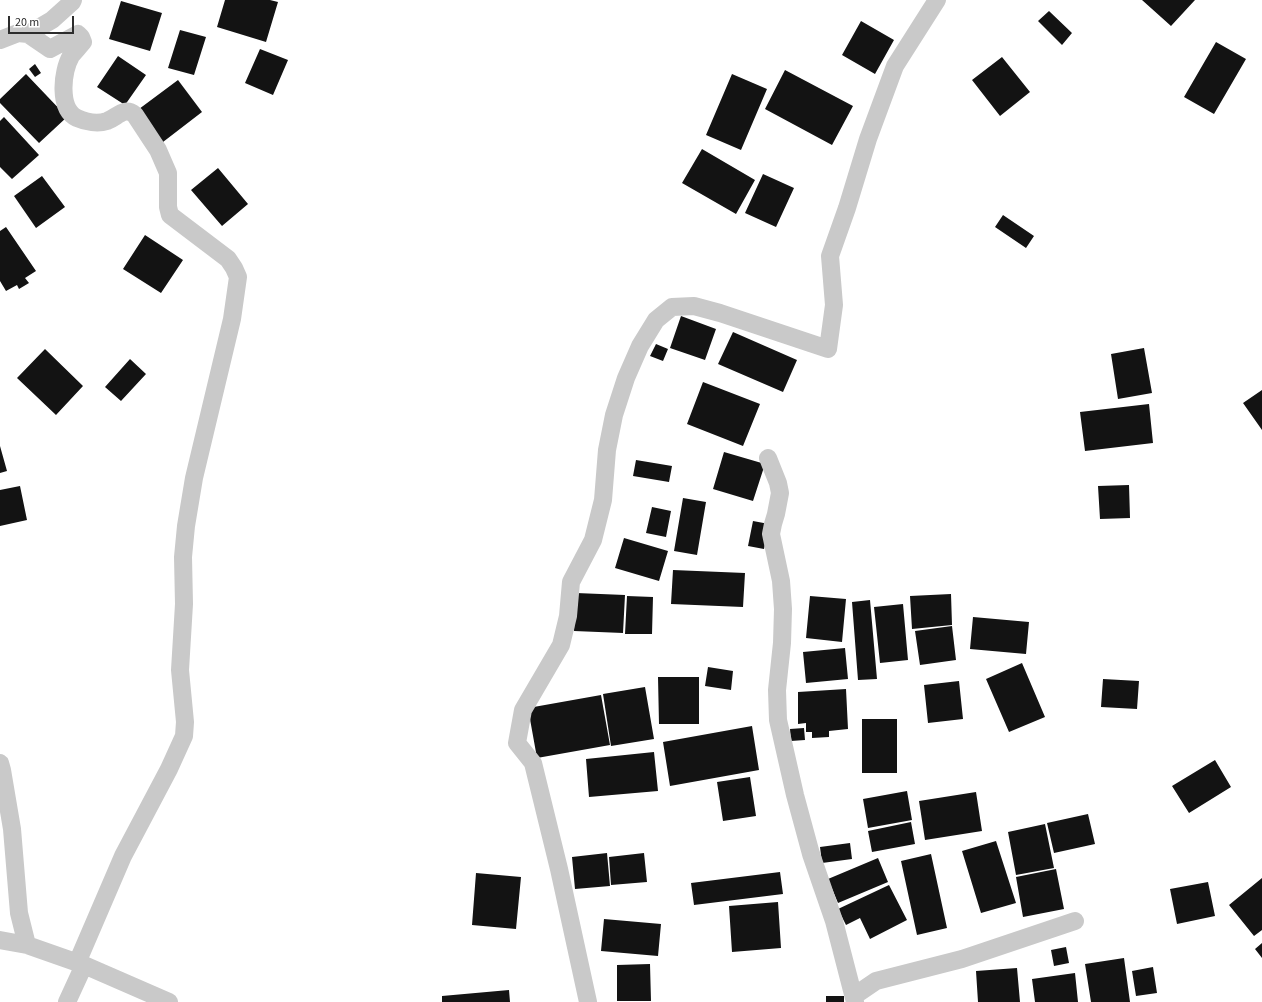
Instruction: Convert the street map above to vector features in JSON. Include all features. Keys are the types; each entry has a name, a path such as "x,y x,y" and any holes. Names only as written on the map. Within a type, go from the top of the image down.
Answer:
{"street":[{"path":"28,34 52,20 73,0"},
{"path":"588,1002 559,869 533,763 517,743 523,710 561,645 568,616 571,582 593,540 603,500 607,450 614,415 626,378 640,346 656,320 672,307 694,306 720,313 828,349 834,305 830,256 847,208 868,139 895,66 937,0"},
{"path":"0,40 18,33 28,34 50,49 78,34 83,42 71,57 64,76 64,97 68,110 73,116 91,122 107,121 125,111 131,112 135,115 158,150 168,173 168,207 170,215 228,259 238,277 232,319 194,478 186,526 183,557 184,604 180,670 185,722 184,736 123,856 67,1002"},
{"path":"768,458 778,483 780,493 772,534 781,581 783,609 782,643 777,690 778,720 794,795 811,854 834,921 854,999 876,981 962,959 1075,921"},
{"path":"0,764 12,829 19,913 27,945"},
{"path":"0,940 27,945 81,964 169,1002"}],"building":[{"path":"225,0 270,0 278,2 266,42 217,27"},
{"path":"1142,0 1195,0 1171,26"},
{"path":"121,1 162,13 150,51 109,39"},
{"path":"1049,11 1072,33 1062,45 1038,21"},
{"path":"861,21 894,40 875,74 842,55"},
{"path":"180,30 206,37 194,75 168,68"},
{"path":"1216,42 1246,59 1214,114 1184,97"},
{"path":"260,49 288,60 273,95 245,83"},
{"path":"118,56 146,75 125,105 97,87"},
{"path":"1002,57 1030,92 1000,116 972,80"},
{"path":"35,64 41,73 35,77 29,69"},
{"path":"785,70 853,106 832,145 765,109"},
{"path":"26,74 67,117 39,143 0,103 0,99"},
{"path":"732,74 767,89 741,150 706,135"},
{"path":"178,80 202,112 163,142 139,109"},
{"path":"4,117 39,155 12,179 0,167 0,121"},
{"path":"702,149 755,180 736,214 682,183"},
{"path":"218,168 248,204 222,226 191,190"},
{"path":"763,174 794,188 776,227 745,213"},
{"path":"42,176 65,207 36,228 14,196"},
{"path":"1003,215 1034,236 1026,248 995,227"},
{"path":"6,227 36,271 25,278 29,283 19,289 17,285 6,291 0,281 0,231"},
{"path":"145,235 183,260 161,293 123,269"},
{"path":"681,316 716,329 705,360 670,348"},
{"path":"733,332 797,360 783,392 718,364"},
{"path":"656,344 668,349 663,361 650,356"},
{"path":"1144,348 1152,393 1118,399 1111,354"},
{"path":"45,349 83,386 56,415 17,378"},
{"path":"130,359 146,374 121,401 105,387"},
{"path":"703,382 760,404 743,446 687,424"},
{"path":"1262,390 1262,430 1243,403"},
{"path":"1149,404 1153,443 1085,451 1080,412"},
{"path":"0,446 7,471 0,473"},
{"path":"724,452 765,464 753,501 713,489"},
{"path":"636,460 672,466 669,482 633,476"},
{"path":"1129,485 1130,518 1100,519 1098,486"},
{"path":"20,486 27,520 0,526 0,490"},
{"path":"683,498 706,502 697,555 674,551"},
{"path":"652,507 671,511 666,537 646,533"},
{"path":"753,521 769,524 764,549 748,546"},
{"path":"624,538 668,551 659,581 615,568"},
{"path":"673,570 745,573 743,607 671,604"},
{"path":"576,593 625,595 623,633 574,631"},
{"path":"951,594 952,625 912,629 910,596"},
{"path":"627,596 653,597 652,634 625,634"},
{"path":"810,596 846,599 842,642 806,638"},
{"path":"870,600 877,679 858,680 852,602"},
{"path":"903,604 908,660 880,663 874,607"},
{"path":"973,617 1029,622 1026,654 970,649"},
{"path":"952,626 956,660 920,665 915,631"},
{"path":"845,648 848,679 806,683 803,652"},
{"path":"1022,663 1045,717 1009,732 986,679"},
{"path":"708,667 733,671 731,690 705,686"},
{"path":"658,677 699,677 699,724 659,724"},
{"path":"1103,679 1139,681 1137,709 1101,707"},
{"path":"959,681 963,719 928,723 924,685"},
{"path":"645,687 654,739 611,746 603,694"},
{"path":"846,689 848,729 829,731 829,737 812,738 812,732 806,732 806,723 798,724 798,692"},
{"path":"601,695 610,745 537,758 528,708"},
{"path":"862,719 897,719 897,773 862,773"},
{"path":"752,726 759,770 670,786 663,742"},
{"path":"804,728 805,740 791,741 790,729"},
{"path":"654,752 658,791 589,797 586,759"},
{"path":"1215,760 1231,787 1189,813 1172,786"},
{"path":"750,777 756,816 723,821 717,782"},
{"path":"907,791 912,820 868,828 863,799"},
{"path":"976,792 982,831 925,840 919,801"},
{"path":"1088,814 1095,844 1054,853 1047,823"},
{"path":"911,822 915,844 872,852 868,831"},
{"path":"1045,824 1054,868 1016,875 1008,832"},
{"path":"996,841 1016,903 981,913 962,851"},
{"path":"850,843 852,859 822,863 820,847"},
{"path":"607,853 610,886 575,889 572,857"},
{"path":"644,853 647,882 611,885 609,857"},
{"path":"931,854 947,928 917,935 901,861"},
{"path":"878,858 888,882 838,903 828,879"},
{"path":"1056,869 1064,909 1023,917 1016,877"},
{"path":"780,872 783,894 694,905 691,883"},
{"path":"476,873 521,877 516,929 472,925"},
{"path":"1262,878 1262,930 1254,936 1229,905"},
{"path":"1208,882 1215,916 1177,924 1170,889"},
{"path":"889,885 907,920 870,939 860,918 846,925 838,909"},
{"path":"778,902 781,948 732,952 729,906"},
{"path":"604,919 661,924 658,956 601,951"},
{"path":"1262,943 1262,958 1255,949"},
{"path":"1066,947 1069,963 1054,966 1051,950"},
{"path":"1124,958 1130,1002 1091,1002 1085,964"},
{"path":"650,964 651,1001 617,1001 617,965"},
{"path":"1153,967 1157,993 1136,996 1132,971"},
{"path":"1017,968 1020,1002 978,1002 976,971"},
{"path":"1075,973 1078,1002 1035,1002 1032,979"},
{"path":"509,990 510,1002 442,1002 442,996"},
{"path":"826,996 844,996 844,1002 826,1002"}]}
